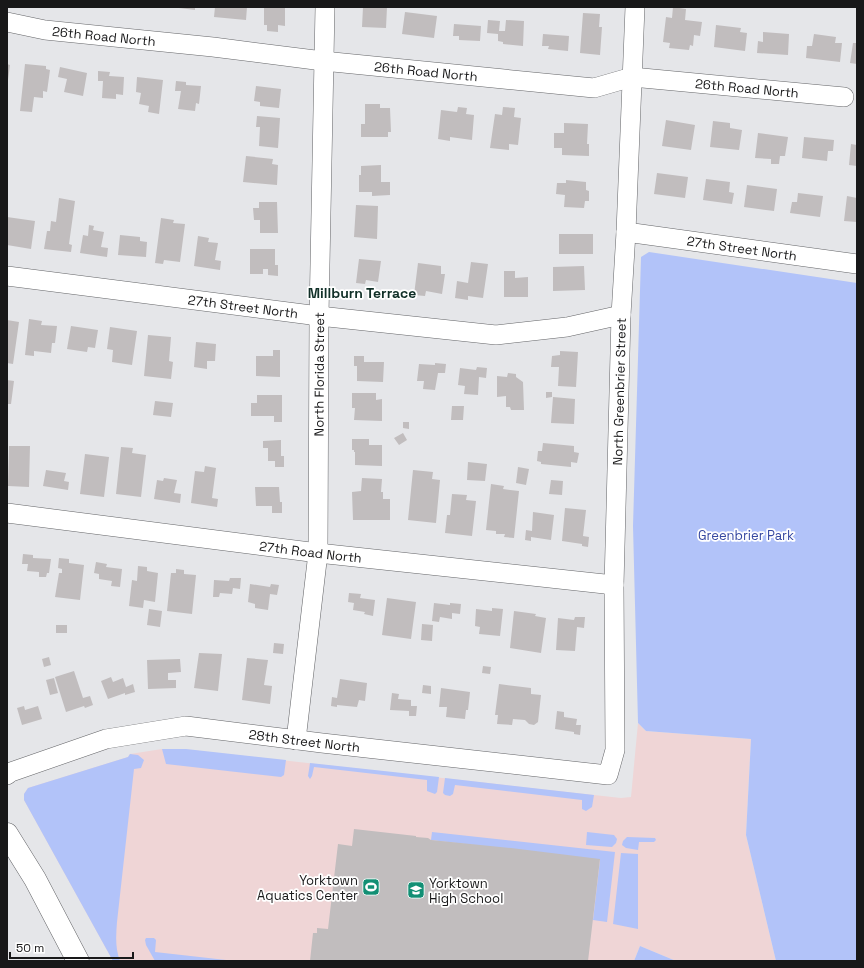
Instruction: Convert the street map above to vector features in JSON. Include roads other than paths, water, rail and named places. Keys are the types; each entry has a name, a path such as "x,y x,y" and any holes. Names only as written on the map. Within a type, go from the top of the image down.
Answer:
{"street":[{"name":"North Florida Street","path":"296,740 318,553 318,316 325,7"},
{"name":"North Greenbrier Street","path":"608,775 615,750 614,585 621,315 626,232 635,7"},
{"name":"26th Road North","path":"7,22 45,30 213,47 323,61 594,88 632,77 844,97"},
{"name":"27th Street North","path":"626,232 857,264"},
{"name":"27th Street North","path":"7,276 318,316 496,335 567,327 621,315"},
{"name":"27th Road North","path":"7,513 318,553 614,585"},
{"name":"28th Street North","path":"7,776 11,772 106,739 186,726 296,740 608,775"},
{"path":"7,834 36,879 78,961"}],"place":[{"name":"Yorktown Aquatics Center","path":"371,887"},
{"name":"Yorktown High School","path":"416,890"}],"district":[{"name":"Millburn Terrace","path":"362,293"}],"park label":[{"name":"Greenbrier Park","path":"746,535"}]}
